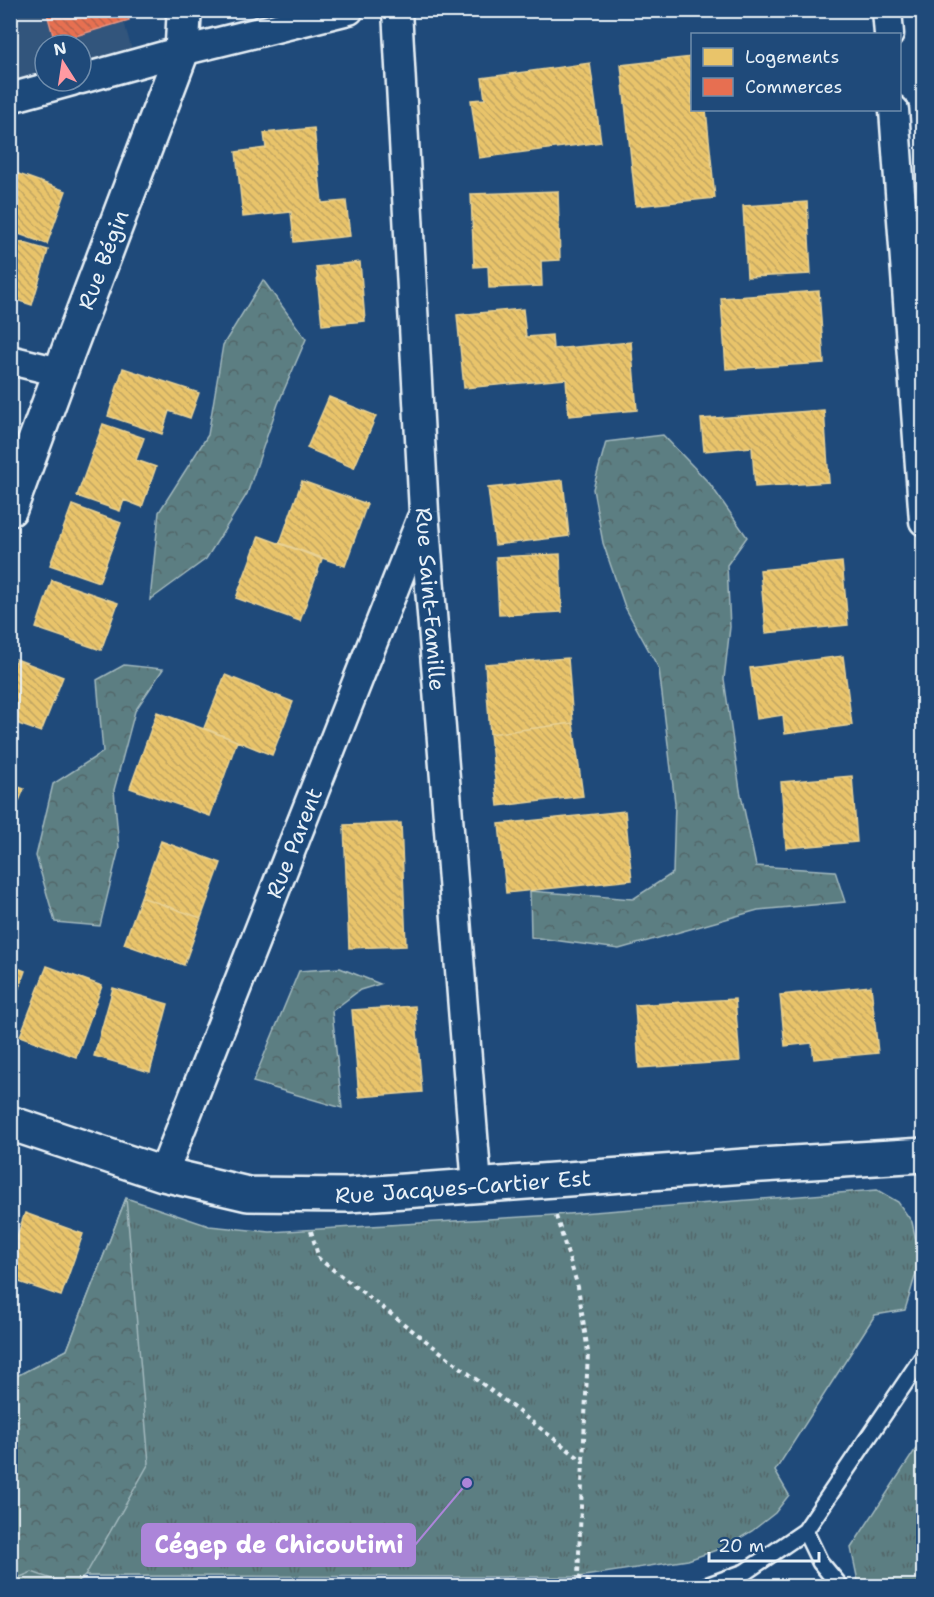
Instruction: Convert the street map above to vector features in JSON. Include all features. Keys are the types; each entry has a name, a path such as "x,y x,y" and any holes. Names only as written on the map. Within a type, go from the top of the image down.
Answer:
{"main road":[{"name":"Rue Bégin","path":"10,509 182,51 184,16 182,10"},
{"name":"Rue Jacques-Cartier Est","path":"13,1124 163,1174 248,1194 349,1195 924,1155"}],"street":[{"path":"93,76 349,10"},
{"name":"Rue Saint-Famille","path":"397,10 424,512 477,1186"},
{"path":"887,10 889,33"},
{"path":"10,98 33,92"},
{"path":"894,111 924,521"},
{"path":"10,360 60,372"},
{"name":"Rue Parent","path":"163,1174 424,512"}],"lane":[{"path":"706,1587 745,1572 805,1531 924,1355"},
{"path":"805,1531 820,1562 840,1587"}],"path":[{"path":"555,1215 579,1287 588,1352 578,1577 598,1587"},
{"path":"310,1231 319,1259 583,1461"}],"shaded area":[{"path":"10,11 121,11 133,54 93,64 93,33 33,33 33,79 11,85"}],"green space":[{"path":"263,280 306,339 278,404 247,494 206,559 150,600 159,512 208,435 223,345"},
{"path":"663,435 710,484 747,537 727,565 730,627 724,679 740,790 756,866 835,871 845,902 758,910 619,949 531,937 530,891 633,899 673,873 675,803 659,669 625,607 603,543 593,489 606,442"},
{"path":"124,665 163,669 135,711 114,790 119,848 100,926 55,922 36,856 53,784 103,752 97,680"},
{"path":"340,968 380,984 360,990 332,1011 342,1108 253,1082 299,971"},
{"path":"877,1190 898,1202 912,1222 918,1249 917,1270 905,1310 875,1315 775,1471 789,1495 775,1513 752,1531 725,1547 688,1560 578,1577 85,1576 71,1586 11,1586 11,1379 67,1350 126,1198 209,1226 270,1232 555,1215"},
{"path":"126,1198 149,1463 85,1576 71,1586 32,1572 11,1581 11,1379 67,1350"},
{"path":"923,1438 923,1586 859,1586 851,1548"}],"building: Logements":[{"path":"691,57 691,111 706,111 715,198 636,206 621,65"},
{"path":"590,63 601,142 479,158 471,100 485,99 482,78"},
{"path":"314,128 322,203 346,201 350,236 294,242 291,212 243,217 236,152 266,148 264,133"},
{"path":"10,171 66,191 47,244 10,231"},
{"path":"558,191 560,260 541,261 542,286 489,288 488,266 474,267 471,194"},
{"path":"807,202 811,274 747,277 743,206"},
{"path":"10,239 48,250 32,305 10,298"},
{"path":"360,262 365,321 322,325 316,267"},
{"path":"819,291 824,363 726,369 721,298"},
{"path":"523,309 526,337 552,335 553,349 631,342 637,410 569,416 566,379 464,388 457,315"},
{"path":"123,368 199,393 190,418 169,411 162,434 108,416"},
{"path":"329,397 376,416 354,468 307,448"},
{"path":"824,410 829,482 755,487 752,447 704,451 701,419"},
{"path":"103,424 144,438 136,460 156,467 142,507 124,500 120,511 77,496"},
{"path":"563,480 569,536 495,545 488,488"},
{"path":"302,481 367,504 345,566 280,543"},
{"path":"72,505 121,523 99,582 50,565"},
{"path":"259,536 322,559 300,621 236,598"},
{"path":"560,554 562,612 499,615 496,557"},
{"path":"842,562 848,625 766,633 760,570"},
{"path":"52,580 118,603 101,650 36,628"},
{"path":"843,656 852,725 785,734 783,715 757,719 750,668"},
{"path":"568,658 573,723 490,734 485,664"},
{"path":"16,659 63,677 41,732 10,721 10,674"},
{"path":"225,675 293,702 272,755 204,728"},
{"path":"157,712 237,741 210,816 130,788"},
{"path":"573,723 583,796 498,806 490,734"},
{"path":"852,776 857,842 786,848 781,782"},
{"path":"10,784 24,789 10,822"},
{"path":"625,811 632,880 506,893 499,824"},
{"path":"401,823 406,946 349,948 344,825"},
{"path":"161,841 221,863 201,918 141,897"},
{"path":"141,897 201,918 184,965 124,944"},
{"path":"10,965 25,971 10,1013"},
{"path":"47,966 102,986 76,1057 20,1036"},
{"path":"871,986 878,1053 814,1059 812,1043 785,1046 780,995"},
{"path":"113,988 168,1004 150,1072 94,1056"},
{"path":"735,999 740,1061 639,1068 635,1005"},
{"path":"415,1006 422,1092 359,1097 352,1010"},
{"path":"25,1213 83,1234 61,1296 10,1279 10,1256"}],"building: Commerces":[{"path":"46,10 126,10 129,20 85,33 52,33"}],"place":[{"name":"Cégep de Chicoutimi","path":"467,1483"}]}
